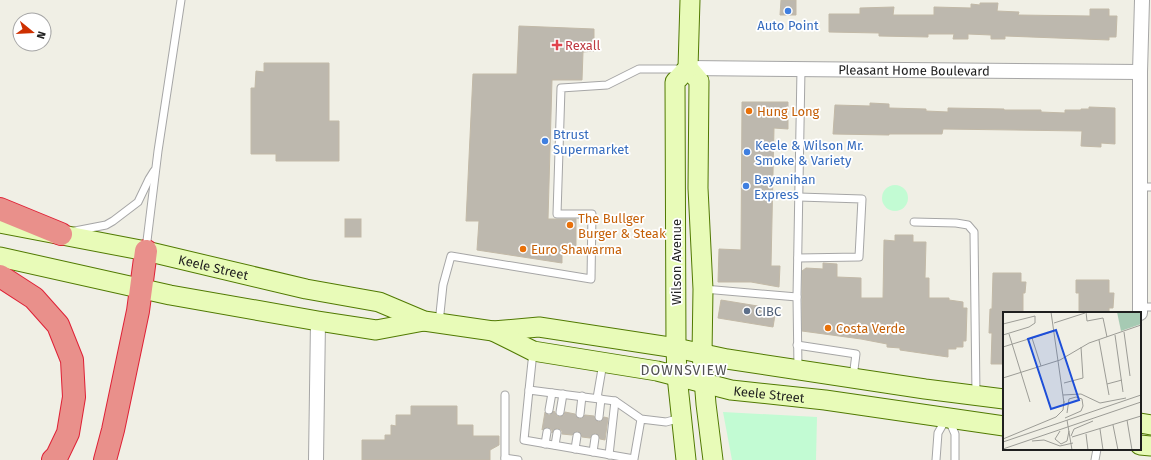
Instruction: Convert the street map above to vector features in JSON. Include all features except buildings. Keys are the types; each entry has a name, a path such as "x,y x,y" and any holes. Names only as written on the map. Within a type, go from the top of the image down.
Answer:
{"highway":[{"path":"0,209 61,234"},
{"path":"104,460 113,430 135,326 146,251"},
{"path":"0,276 34,298 58,325 72,360 74,397 68,433 57,456 53,460"}],"main road":[{"path":"688,68 690,0"},
{"name":"Wilson Avenue","path":"686,460 677,376 676,348 675,82 688,68 698,81 698,188 702,289 702,354 713,460"},
{"name":"Keele Street","path":"0,223 146,251 306,289 380,302 432,322 493,330 539,327 676,348 726,359 925,389 976,394 1003,399"},
{"name":"Keele Street","path":"0,257 170,295 376,330 432,322"},
{"name":"Keele Street","path":"493,330 533,351 657,371 731,390 825,400 1003,426"},
{"path":"925,389 942,405 948,418"},
{"path":"948,418 957,404 976,394"},
{"path":"1141,423 1151,425"},
{"path":"1141,444 1151,446"}],"street":[{"path":"1142,0 1140,72 1146,187 1144,309"},
{"name":"Pleasant Home Boulevard","path":"688,68 1140,72"},
{"path":"316,460 318,321"}],"lane":[{"path":"146,251 155,169 182,0"},
{"path":"432,322 451,256 591,279 592,214 557,214 561,88 607,86 639,69 688,68"},
{"path":"798,370 797,296 801,69"},
{"path":"61,234 106,225 113,221 138,202 155,169"},
{"path":"798,258 860,257 862,199 799,197"},
{"path":"914,222 956,222 968,225 974,232 976,394"},
{"path":"702,289 797,296"},
{"path":"797,345 856,354 853,378"},
{"path":"533,351 524,440 636,460 641,419"},
{"path":"599,417 602,363"},
{"path":"529,390 615,401 641,419 666,422 681,418"},
{"path":"549,410 552,393"},
{"path":"560,412 563,394"},
{"path":"505,395 505,459 518,460"},
{"path":"580,414 582,396"},
{"path":"609,455 615,401"},
{"path":"936,460 938,433 948,418"},
{"path":"948,418 955,434 955,460"},
{"path":"545,444 547,432"},
{"path":"555,445 557,433"},
{"path":"575,449 577,436"},
{"path":"593,452 595,438"},
{"path":"1095,460 1097,450"}],"green space":[{"path":"895,185 904,189 908,198 904,207 895,211 886,207 882,198 886,189"},
{"path":"723,412 817,417 816,460 732,460"}],"place":[{"name":"Auto Point","path":"788,11"},
{"name":"Rexall","path":"557,45"},
{"name":"Hung Long","path":"749,111"},
{"name":"Btrust Supermarket","path":"545,141"},
{"name":"Keele & Wilson Mr. Smoke & Variety","path":"747,152"},
{"name":"Bayanihan Express","path":"746,186"},
{"name":"The Bullger Burger & Steak","path":"570,225"},
{"name":"Euro Shawarma","path":"523,249"},
{"name":"CIBC","path":"747,311"},
{"name":"Costa Verde","path":"828,328"}],"district":[{"name":"DOWNSVIEW","path":"684,370"}]}
